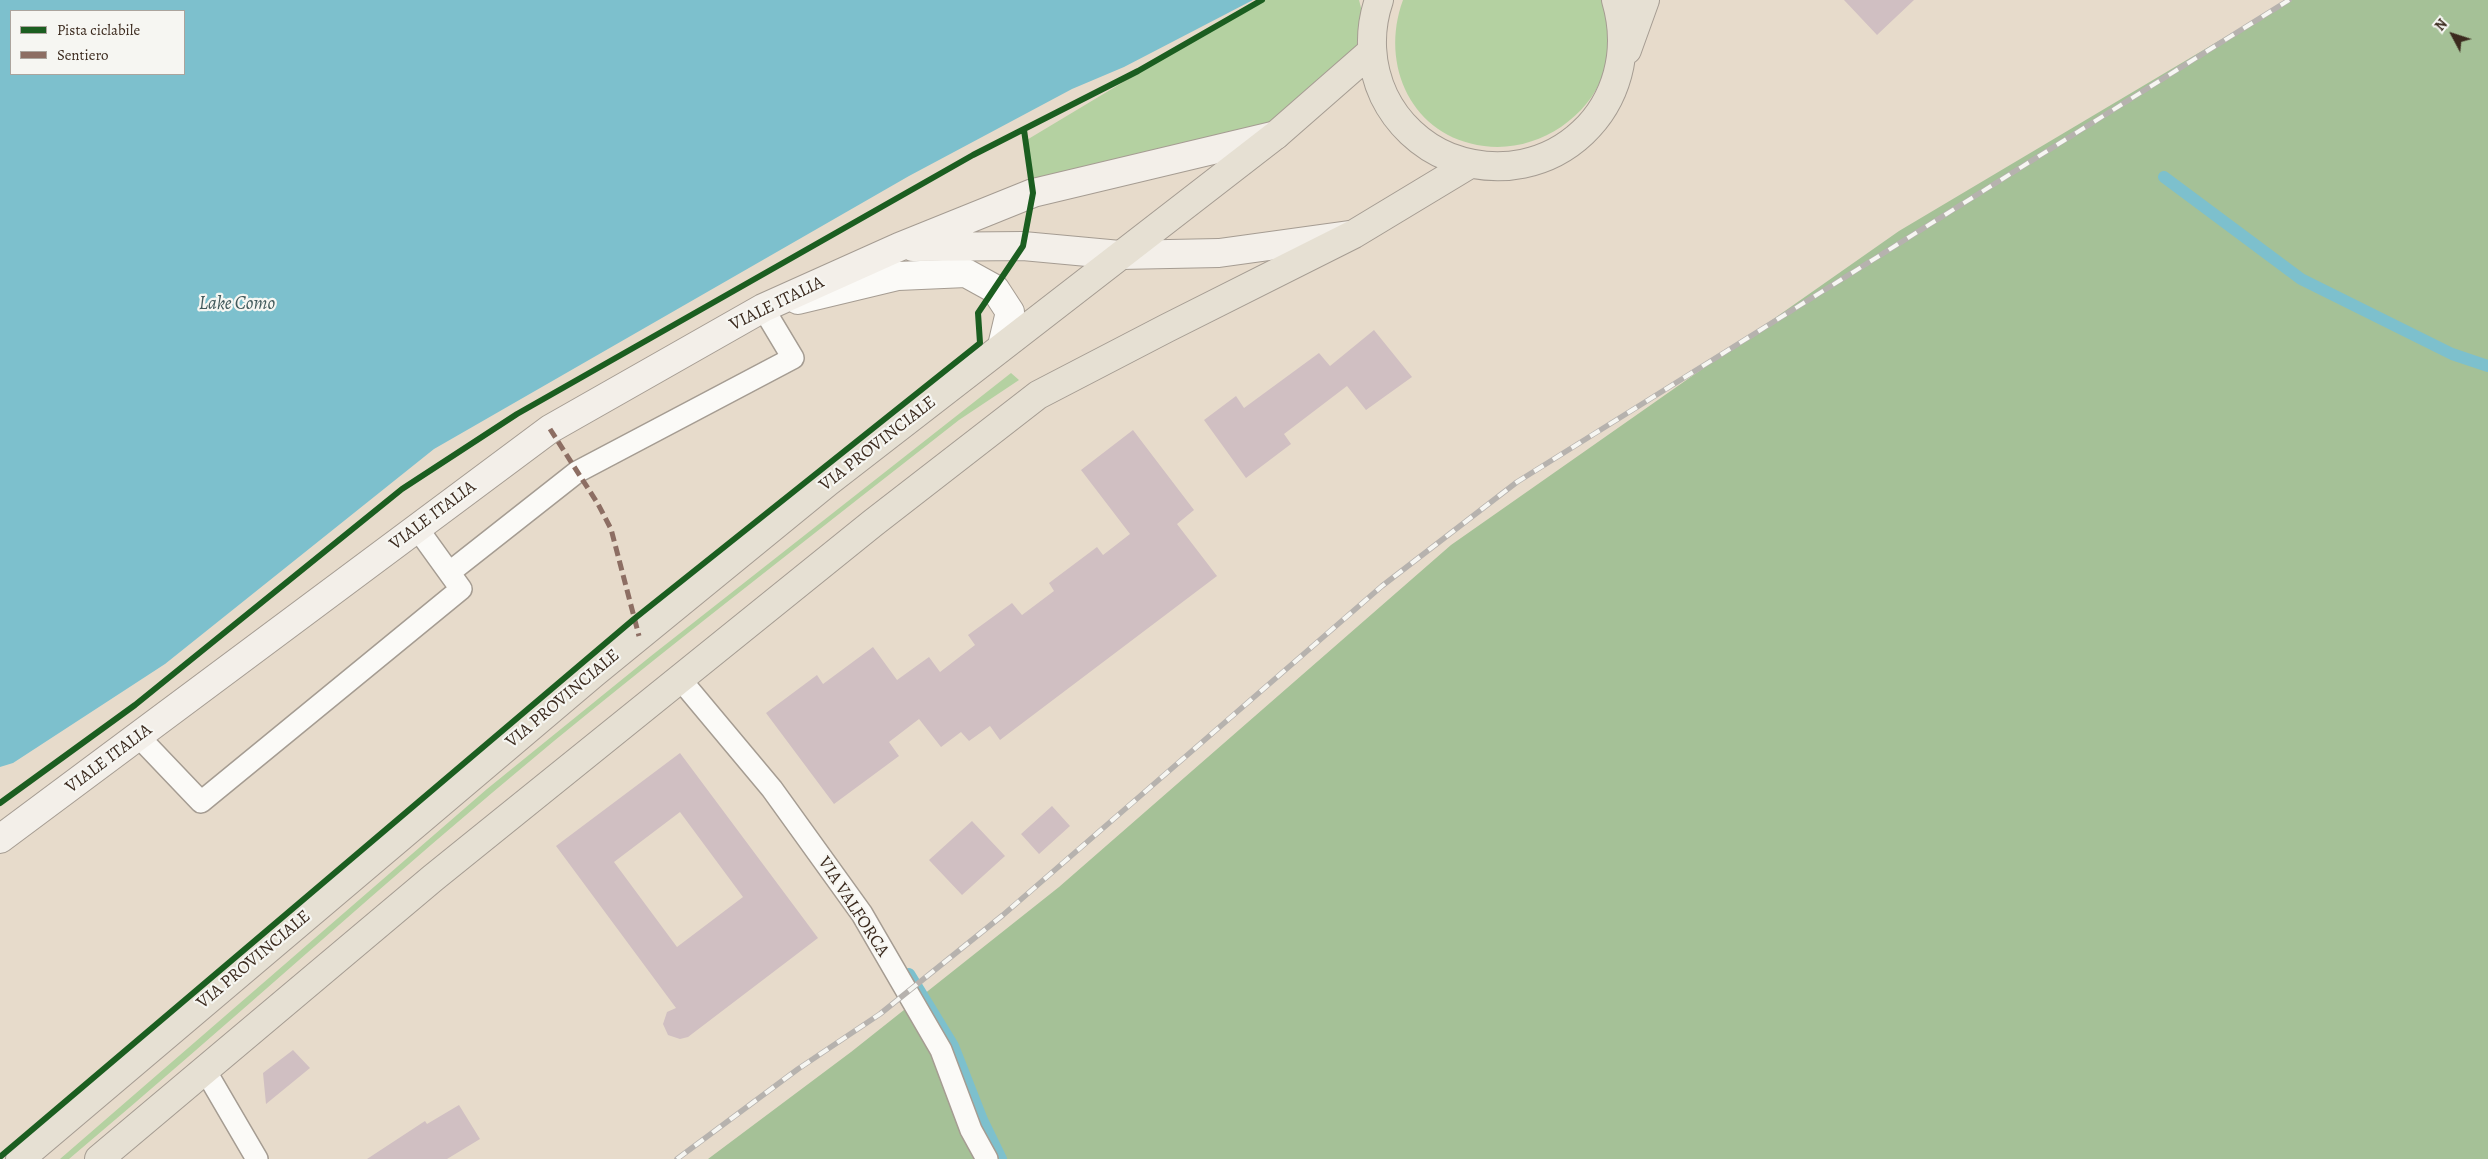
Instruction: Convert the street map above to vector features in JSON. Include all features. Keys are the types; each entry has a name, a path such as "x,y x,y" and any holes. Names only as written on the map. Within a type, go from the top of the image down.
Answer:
{"main road":[{"path":"1379,0 1373,22 1372,51 1382,90 1403,124 1433,150 1470,164 1493,167 1539,160 1559,150 1578,137 1594,120 1607,102 1645,0"},
{"path":"1616,0 1623,31 1621,61 1616,80"},
{"name":"VIA PROVINCIALE","path":"20,1159 594,673 828,482 1276,135 1372,51"},
{"name":"VIALE ITALIA","path":"0,840 550,428 763,308 899,247 1032,193 1276,135"},
{"path":"99,1159 433,878 873,523 1038,396 1167,328 1354,234 1470,164"},
{"path":"899,247 1023,246 1120,255 1219,253 1354,234"}],"street":[{"path":"763,308 898,276 966,273 995,289 1010,312 1002,346"}],"lane":[{"path":"450,572 577,472 793,358 763,308"},
{"path":"140,736 201,802 462,589 417,528"},
{"name":"VIA VALFORCA","path":"680,679 772,789 862,914 940,1050 971,1130 986,1159"},
{"path":"205,1070 257,1159"}],"green space":[{"path":"1260,0 1359,0 1372,51 1276,135 1045,190 1030,175 1025,141"},
{"path":"1403,0 1605,0 1609,47 1603,75 1595,92 1571,120 1539,139 1502,147 1484,146 1459,140 1438,129 1420,113 1408,94 1399,72 1395,49 1397,25"},
{"path":"2291,0 2488,0 2488,1159 708,1159 851,1052 1059,887 1451,545 1899,231"},
{"path":"1011,373 1019,380 959,420 604,700 492,792 69,1159 60,1159 487,789 651,656"}],"water":[{"name":"Lake Como","path":"0,0 1253,0 1124,67 1072,89 909,176 434,449 165,664 13,763 0,767"}],"building":[{"path":"1844,0 1914,0 1877,35"},
{"path":"1374,330 1412,377 1366,410 1347,386 1284,434 1291,444 1246,478 1204,420 1236,396 1244,408 1319,353 1330,366"},
{"path":"1133,430 1194,510 1177,524 1217,576 1000,740 990,726 969,741 961,732 941,747 919,719 889,742 899,756 834,804 766,713 817,675 823,684 873,647 897,680 929,657 940,672 975,645 968,635 1012,603 1022,615 1054,591 1049,583 1097,547 1103,555 1130,534 1081,470"},
{"path":"680,753 818,938 688,1037 680,1039 668,1035 663,1024 667,1012 676,1008 556,846","holes":["680,812 743,897 677,947 614,862"]},
{"path":"1052,806 1070,826 1039,854 1021,834"},
{"path":"972,821 1005,856 962,895 929,860"},
{"path":"293,1050 310,1068 266,1104 263,1073"},
{"path":"459,1105 480,1139 447,1159 367,1159 425,1121 427,1124"}],"waterway":[{"path":"2164,177 2301,279 2452,354 2488,366"},
{"path":"909,974 953,1046 982,1120 1001,1159"}],"railway":[{"path":"677,1159 798,1069 880,1014 936,969 1003,915 1382,586 1517,482 2289,0"}],"marked path":[{"path":"550,429 598,504 611,529 639,636"}],"cycle path":[{"path":"0,803 135,705 402,489 517,414 973,155 1138,71 1262,0"},
{"path":"0,1157 634,619 980,343 978,313 1023,246 1033,193 1024,130"}]}
